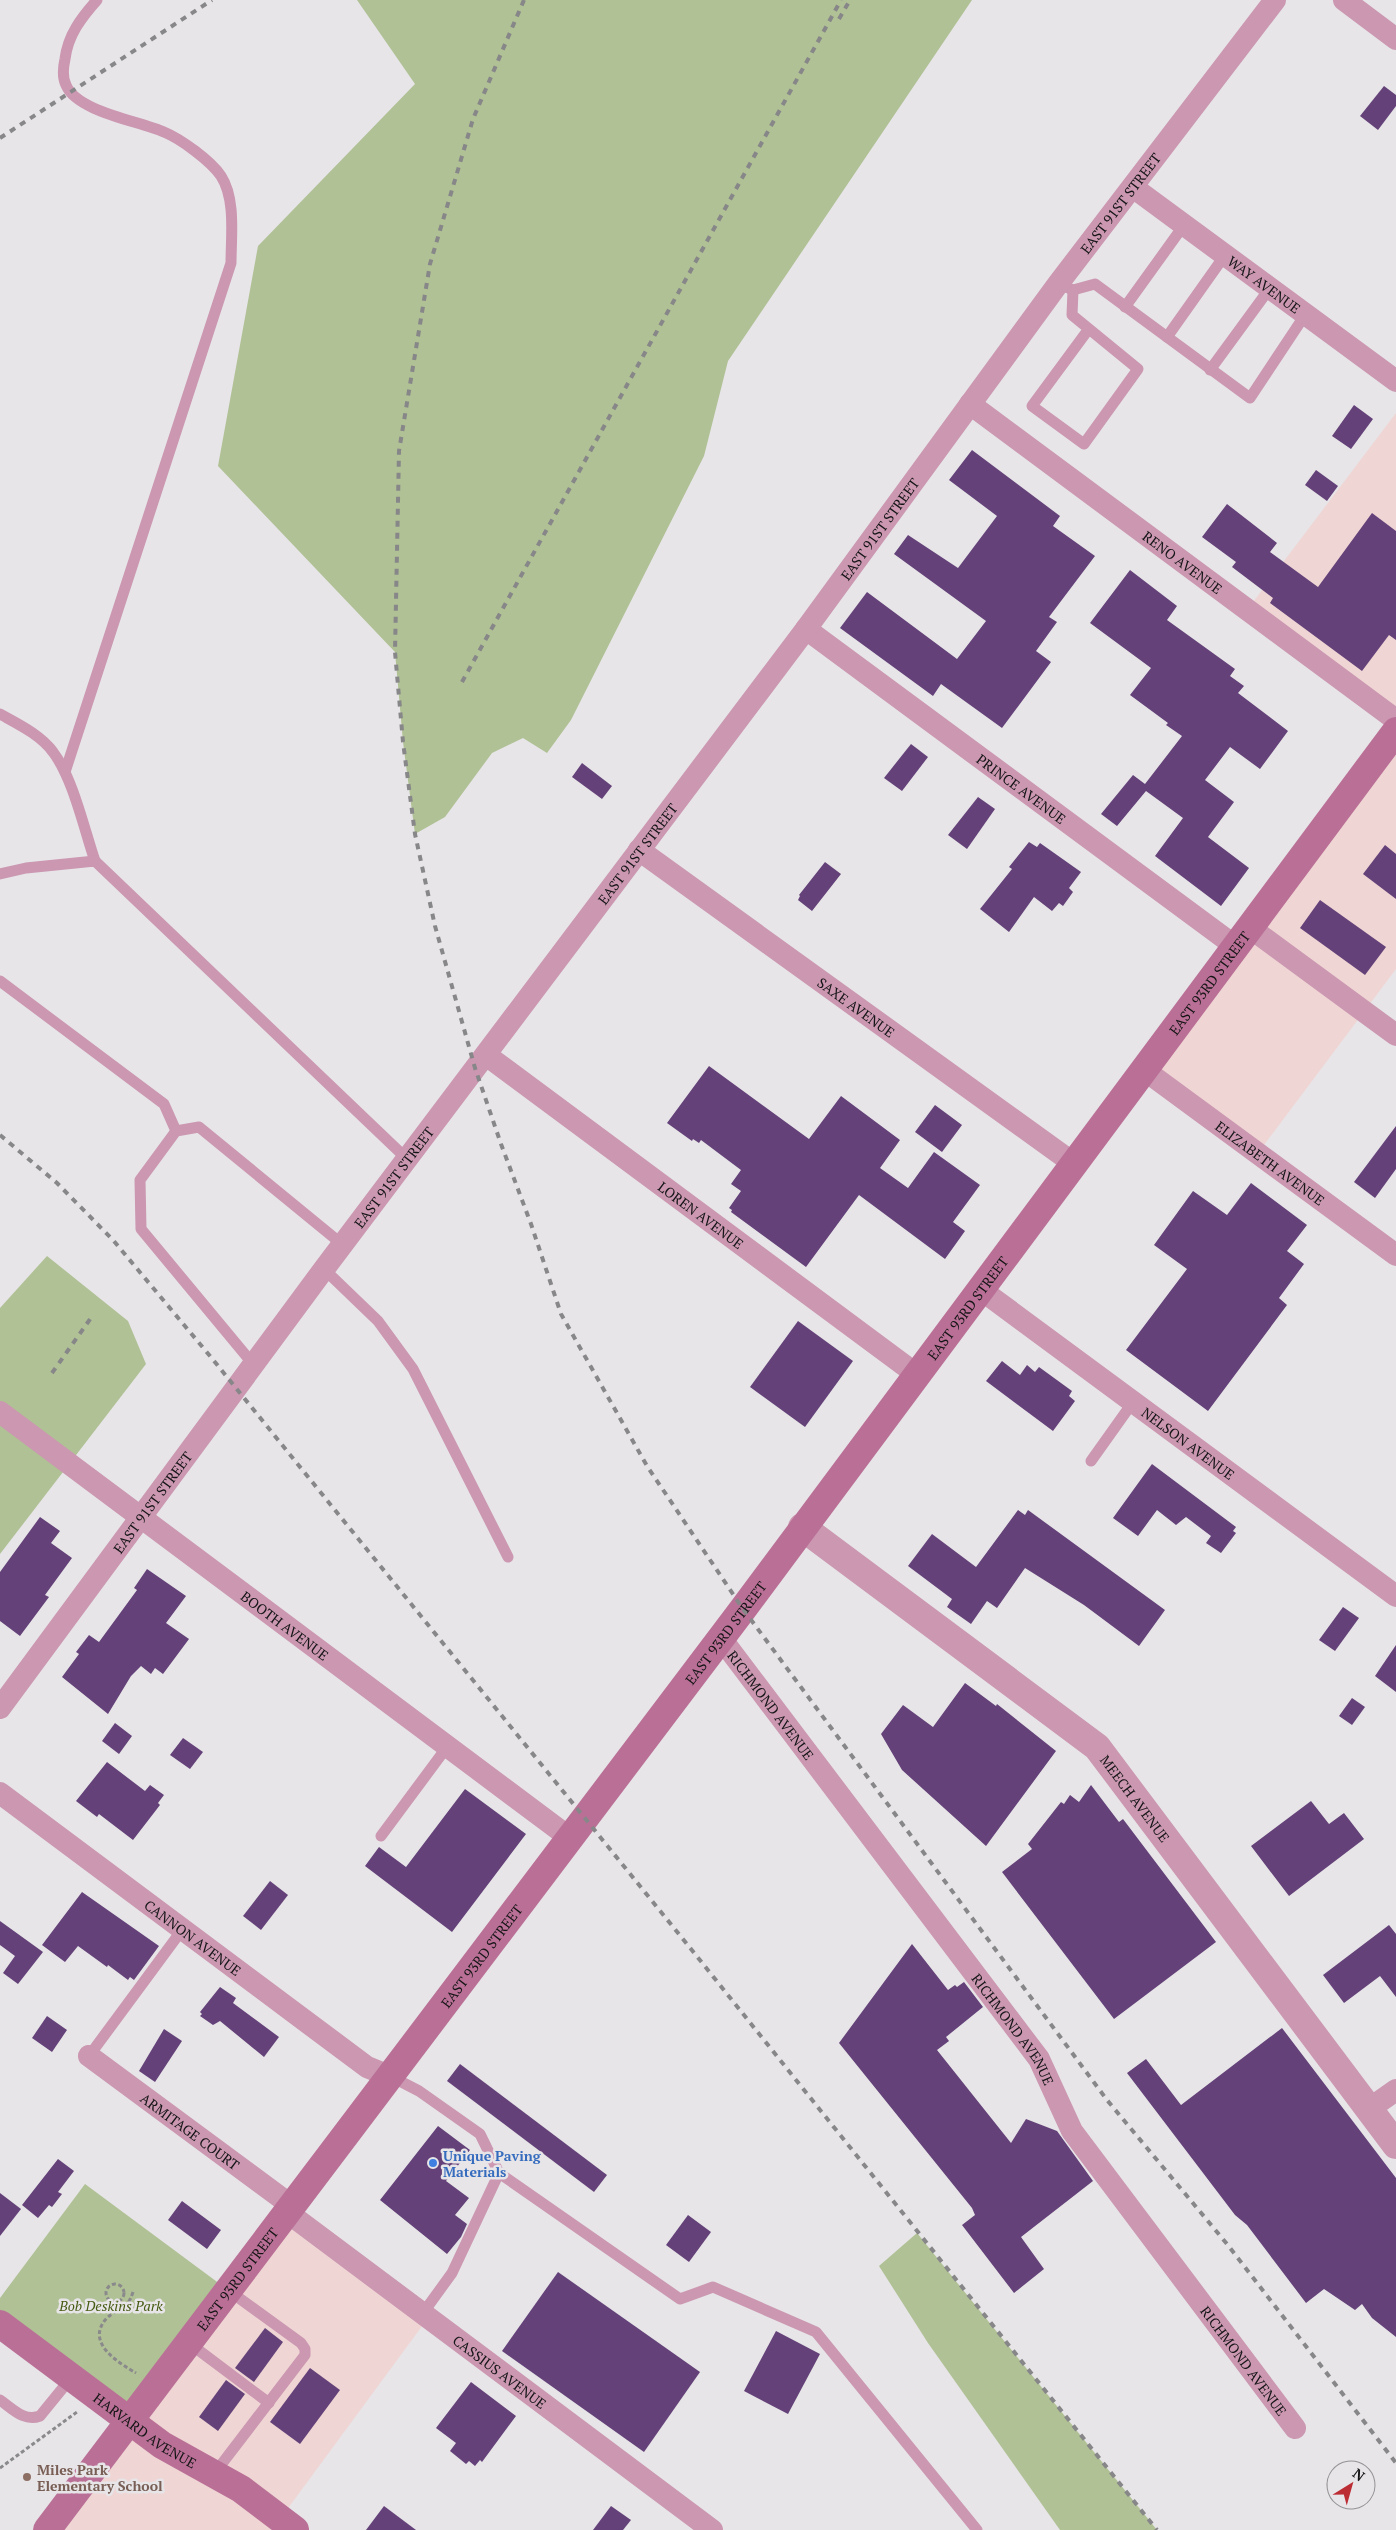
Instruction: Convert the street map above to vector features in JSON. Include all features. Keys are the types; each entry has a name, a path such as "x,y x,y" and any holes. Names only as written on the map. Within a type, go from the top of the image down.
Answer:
{"main road":[{"name":"EAST 93RD STREET","path":"47,2530 570,1838 1396,731"},
{"name":"HARVARD AVENUE","path":"0,2324 162,2445 241,2489 295,2530"}],"street":[{"name":"EAST 91ST STREET","path":"0,1708 253,1364 806,629 970,404 1065,287 1134,188 1275,0"},
{"path":"1344,0 1396,39"},
{"name":"WAY AVENUE","path":"1134,188 1396,381"},
{"name":"RENO AVENUE","path":"970,404 1396,720"},
{"name":"PRINCE AVENUE","path":"806,629 1242,937 1396,1035"},
{"name":"SAXE AVENUE","path":"639,850 1073,1163"},
{"name":"LOREN AVENUE","path":"486,1055 916,1374"},
{"name":"ELIZABETH AVENUE","path":"1144,1069 1396,1255"},
{"name":"NELSON AVENUE","path":"980,1289 1396,1596"},
{"name":"BOOTH AVENUE","path":"0,1412 570,1838"},
{"name":"MEECH AVENUE","path":"802,1527 1097,1747 1396,2145"},
{"name":"RICHMOND AVENUE","path":"720,1637 1039,2059 1072,2132 1295,2428"},
{"name":"CANNON AVENUE","path":"0,1793 366,2067 390,2076"},
{"name":"ARMITAGE COURT","path":"89,2056 290,2209"},
{"path":"1369,2110 1396,2090"},
{"name":"CASSIUS AVENUE","path":"290,2209 423,2314 712,2530"}],"lane":[{"path":"65,772 231,263 228,198 221,176 203,158 165,132 99,111 83,102 66,87 63,71 67,46 78,22 97,0"},
{"path":"1125,307 1184,225"},
{"path":"1167,337 1225,255"},
{"path":"1088,330 1032,406 1084,444 1138,370 1072,315 1065,287 1095,284 1250,398 1305,314"},
{"path":"1210,370 1270,288"},
{"path":"0,714 32,733 53,751 65,772 95,861 407,1158"},
{"path":"0,874 26,868 95,861"},
{"path":"0,981 164,1104 176,1131"},
{"path":"253,1364 141,1229 140,1180 176,1131 200,1127 342,1245"},
{"path":"324,1270 378,1321 413,1369 508,1556"},
{"path":"1091,1461 1133,1402"},
{"path":"381,1836 447,1747"},
{"path":"89,2056 182,1930"},
{"path":"390,2076 419,2091 480,2134 499,2173 680,2299 713,2287 816,2332 977,2530"},
{"path":"423,2314 452,2273 499,2173"},
{"path":"214,2475 305,2355 305,2348 301,2343 228,2290"},
{"path":"189,2343 269,2402"},
{"path":"0,2400 25,2417 32,2419 40,2416 71,2377"}],"path":[{"path":"115,2284 123,2288 124,2294 120,2300 115,2302 110,2300 106,2292 109,2286 115,2284"},
{"path":"124,2294 132,2294 129,2303 105,2320 100,2336 105,2352 139,2374"},
{"path":"0,2468 78,2412"}],"shaded area":[{"path":"1396,413 1396,720 1247,610"},
{"path":"1396,731 1396,969 1258,1153 1143,1069"},
{"path":"287,2212 428,2318 272,2530 47,2530"}],"green space":[{"path":"357,0 972,0 728,361 704,456 571,720 547,753 523,738 492,753 445,817 415,834 403,742 395,652 218,466 258,246 415,84"},
{"path":"47,1256 128,1321 146,1364 0,1554 0,1308"},
{"name":"Bob Deskins Park","path":"85,2184 228,2290 130,2421 0,2324 0,2298"},
{"path":"917,2233 1157,2530 1060,2530 928,2343 879,2266"}],"building":[{"path":"1384,86 1396,95 1396,106 1378,130 1360,116"},
{"path":"1354,405 1373,419 1351,449 1332,436"},
{"path":"972,450 1060,516 1053,526 1095,556 1049,617 1057,622 1036,651 1051,662 1002,728 941,684 933,696 840,628 867,592 957,659 986,621 894,554 908,535 958,568 997,516 949,480"},
{"path":"1316,470 1338,486 1327,501 1305,485"},
{"path":"1227,504 1277,543 1270,552 1318,587 1372,513 1396,531 1396,640 1389,635 1362,671 1270,603 1273,598 1232,567 1236,562 1202,537"},
{"path":"1130,570 1177,606 1167,620 1235,669 1230,676 1244,686 1238,693 1288,731 1260,769 1230,747 1205,780 1234,802 1208,837 1249,868 1221,906 1155,856 1183,818 1146,791 1117,826 1101,814 1133,775 1145,784 1182,736 1166,725 1168,723 1130,695 1151,668 1090,623"},
{"path":"911,744 928,757 902,791 884,778"},
{"path":"582,763 612,786 602,799 572,777"},
{"path":"978,797 995,809 967,849 948,835"},
{"path":"1029,842 1037,847 1040,843 1081,872 1069,888 1073,892 1063,906 1059,903 1052,911 1034,897 1009,932 980,909 1012,869 1009,867"},
{"path":"1385,845 1396,854 1396,899 1363,874"},
{"path":"825,862 841,874 812,911 798,900 799,895"},
{"path":"1320,900 1386,947 1365,975 1300,928"},
{"path":"709,1066 809,1139 841,1096 900,1140 880,1168 908,1188 934,1152 980,1185 953,1222 965,1231 945,1259 859,1195 806,1267 731,1212 732,1210 729,1208 741,1191 731,1184 741,1170 701,1140 699,1143 693,1139 692,1141 667,1123"},
{"path":"935,1105 962,1125 942,1152 915,1132"},
{"path":"1396,1126 1396,1169 1375,1198 1354,1182"},
{"path":"1251,1183 1307,1225 1287,1251 1304,1264 1279,1298 1287,1305 1208,1411 1126,1350 1187,1269 1154,1245 1193,1191 1227,1215"},
{"path":"798,1321 853,1361 805,1427 750,1387"},
{"path":"1002,1361 1020,1375 1027,1365 1035,1372 1039,1367 1072,1391 1069,1396 1075,1401 1053,1431 986,1381"},
{"path":"1152,1464 1236,1527 1233,1531 1236,1533 1221,1553 1206,1543 1211,1536 1186,1517 1176,1525 1157,1510 1138,1536 1113,1518"},
{"path":"1018,1510 1025,1515 1028,1510 1165,1610 1139,1646 1084,1605 1025,1568 997,1608 987,1601 971,1624 947,1607 952,1599 908,1566 932,1534 976,1567"},
{"path":"40,1517 60,1531 51,1543 72,1558 45,1595 49,1597 20,1636 0,1621 0,1572"},
{"path":"147,1569 186,1596 166,1623 189,1639 163,1674 155,1668 151,1674 141,1666 131,1676 108,1714 62,1677 79,1654 76,1652 89,1635 99,1642 137,1590 134,1588"},
{"path":"1343,1607 1359,1618 1335,1651 1319,1640"},
{"path":"1396,1645 1396,1692 1375,1676"},
{"path":"965,1683 996,1706 997,1704 1056,1751 986,1846 902,1770 881,1734 903,1705 933,1727"},
{"path":"1352,1698 1365,1707 1352,1725 1339,1716"},
{"path":"115,1723 132,1736 119,1754 102,1741"},
{"path":"183,1738 203,1752 190,1769 170,1755"},
{"path":"107,1762 145,1791 150,1785 164,1795 158,1803 160,1805 133,1840 99,1814 97,1817 76,1801"},
{"path":"1091,1785 1119,1822 1123,1819 1216,1942 1114,2019 1002,1872 1032,1849 1028,1844 1061,1802 1064,1804 1070,1795 1079,1802"},
{"path":"465,1789 526,1834 452,1932 365,1866 379,1847 406,1867"},
{"path":"1311,1801 1329,1824 1344,1813 1364,1839 1289,1896 1251,1846"},
{"path":"270,1881 288,1895 261,1930 243,1916"},
{"path":"82,1892 159,1946 134,1980 130,1977 128,1980 78,1946 65,1962 42,1945"},
{"path":"0,1921 43,1952 18,1984 3,1973 15,1956 0,1945"},
{"path":"1389,1925 1396,1934 1396,1997 1380,1976 1344,2003 1323,1975"},
{"path":"912,1944 948,1990 964,1982 983,2007 946,2037 949,2041 937,2050 1011,2143 1026,2119 1057,2131 1093,2181 1021,2237 1044,2269 1014,2293 962,2225 975,2215 972,2208 839,2043"},
{"path":"220,1987 236,1998 233,2003 279,2037 264,2057 220,2021 213,2025 200,2016 202,2014 200,2012"},
{"path":"47,2016 67,2030 52,2052 32,2038"},
{"path":"1282,2028 1396,2178 1396,2337 1372,2318 1362,2304 1355,2310 1324,2289 1306,2303 1247,2225 1235,2215 1127,2073 1146,2059 1181,2105"},
{"path":"164,2029 182,2041 155,2082 139,2071"},
{"path":"460,2064 607,2175 594,2192 447,2081"},
{"path":"438,2126 470,2150 446,2181 469,2198 455,2215 467,2224 461,2237 447,2254 380,2200"},
{"path":"58,2159 74,2171 58,2192 62,2194 52,2207 49,2205 38,2218 22,2205"},
{"path":"0,2193 21,2209 0,2236"},
{"path":"182,2201 221,2230 207,2249 168,2220"},
{"path":"688,2215 711,2232 689,2262 666,2245"},
{"path":"558,2272 700,2372 644,2452 502,2351"},
{"path":"265,2328 283,2342 254,2382 235,2368"},
{"path":"776,2331 820,2354 788,2414 744,2391"},
{"path":"310,2368 340,2390 300,2444 270,2422"},
{"path":"226,2380 245,2394 218,2431 199,2417"},
{"path":"471,2382 516,2416 482,2462 480,2460 475,2466 469,2461 466,2464 450,2451 456,2443 436,2428"},
{"path":"384,2506 416,2530 366,2530"},
{"path":"611,2506 631,2520 623,2530 593,2530"}],"railway":[{"path":"0,138 212,0"},
{"path":"524,0 473,119 430,264 399,451 395,652 403,742 415,834 435,926 475,1068 561,1314 647,1466 743,1609 1107,2100 1227,2244 1396,2463"},
{"path":"462,682 841,0"},
{"path":"839,19 850,0"},
{"path":"0,1135 57,1183 113,1240 210,1356 691,1949 1157,2530"},
{"path":"52,1373 93,1315"}],"place":[{"name":"Unique Paving Materials","path":"433,2163"},
{"name":"Miles Park Elementary School","path":"27,2477"}]}
